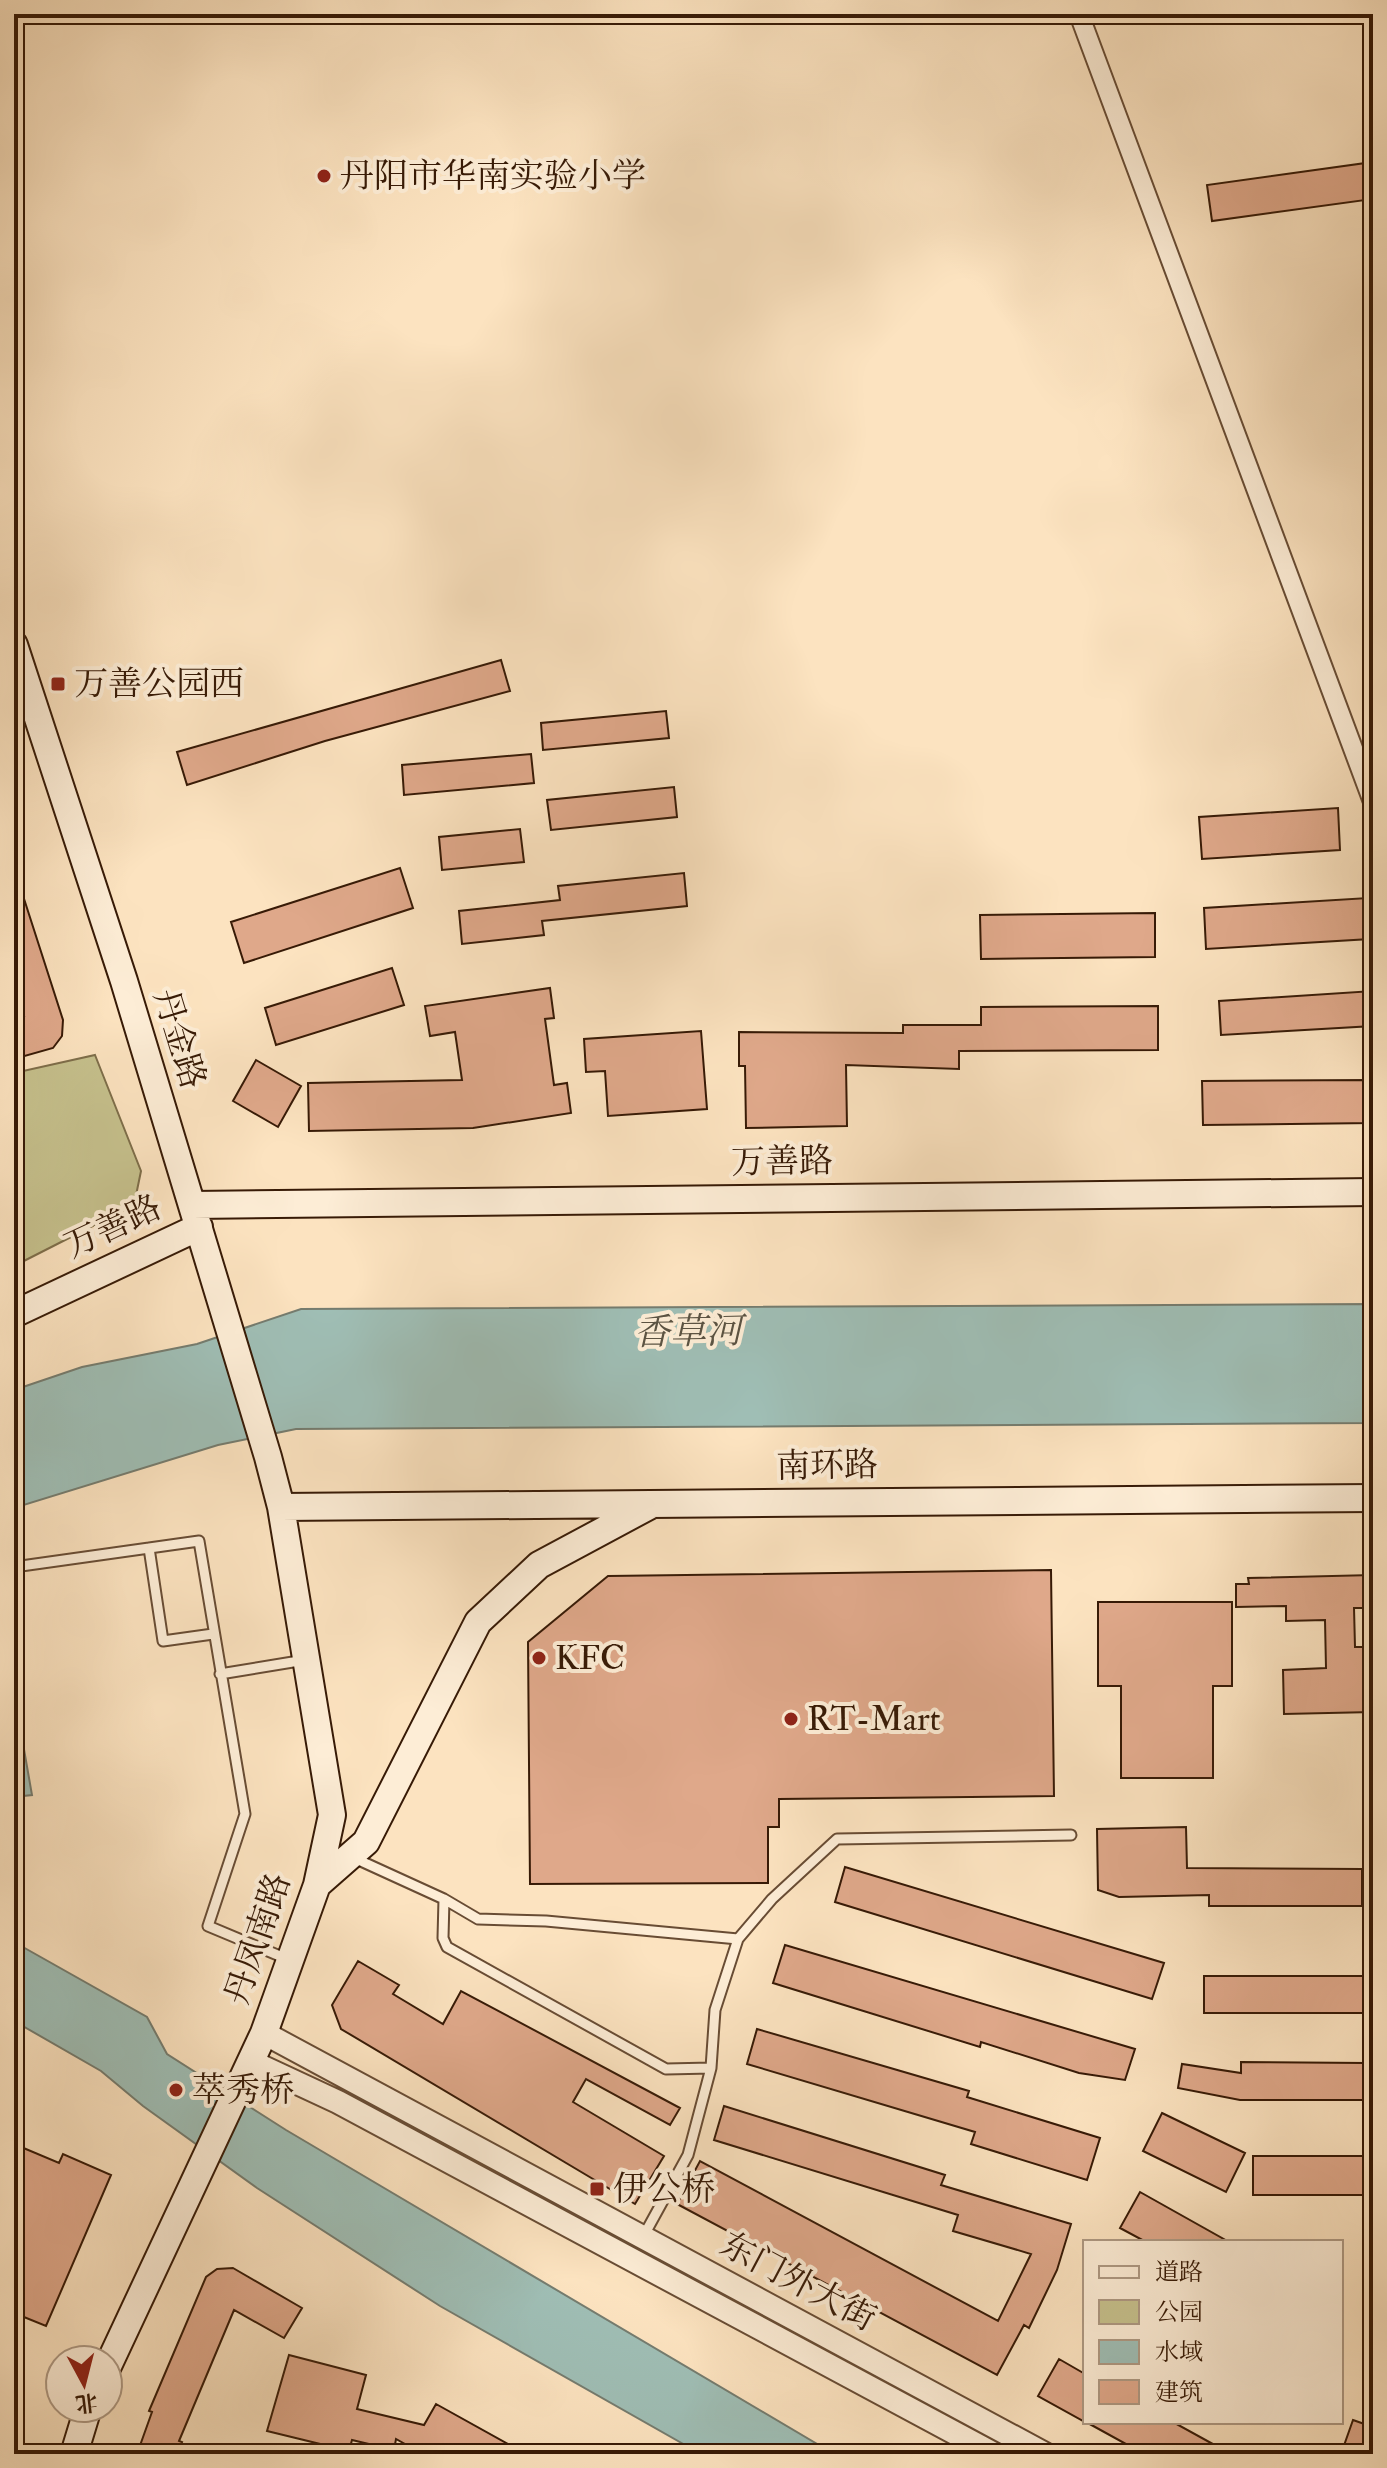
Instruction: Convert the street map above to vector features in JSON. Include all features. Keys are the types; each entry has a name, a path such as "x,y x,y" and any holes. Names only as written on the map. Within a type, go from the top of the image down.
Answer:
{"main road":[{"name":"丹金路","path":"14,645 196,1216 281,1507"},
{"name":"万善路","path":"14,1314 196,1216 1373,1192"},
{"name":"南环路","path":"281,1507 1373,1498"},
{"path":"317,1885 366,1842 478,1622 539,1565 653,1504"},
{"name":"丹凤南路","path":"118,2344 264,2033 317,1885 332,1815 281,1507"},
{"path":"74,2454 83,2424"}],"street":[{"path":"1079,14 1373,802"},
{"name":"东门外大街","path":"264,2033 1045,2454"},
{"name":"东门外大街","path":"250,2061 338,2102 994,2454"}],"lane":[{"path":"14,1567 199,1541 245,1814 208,1926 290,1960"},
{"path":"149,1548 163,1641 213,1634"},
{"path":"220,1674 305,1660"},
{"path":"643,2237 688,2155 711,2068 715,2010 738,1939 772,1899 837,1839 1071,1835"},
{"path":"325,1845 444,1899 478,1919 546,1921 738,1939"},
{"path":"444,1899 443,1938 447,1947 666,2069 711,2068"}],"green space":[{"path":"95,1055 141,1171 134,1205 14,1266 14,1073"}],"water":[{"name":"香草河","path":"1373,1304 1373,1423 296,1429 218,1445 14,1508 14,1390 82,1367 197,1344 301,1309"},
{"path":"22,1738 32,1795 14,1797 14,1739"},
{"path":"14,1942 147,2017 167,2054 286,2130 834,2454 701,2454 440,2306 257,2188 143,2106 101,2071 14,2021"}],"building":[{"path":"1373,162 1373,199 1212,221 1207,185"},
{"path":"501,660 510,691 325,741 187,785 177,752"},
{"path":"666,711 669,738 543,750 541,723"},
{"path":"531,754 534,783 404,795 402,765"},
{"path":"674,787 677,817 551,830 547,800"},
{"path":"1338,808 1340,850 1202,859 1199,817"},
{"path":"520,829 524,862 442,870 439,837"},
{"path":"400,868 413,908 244,963 231,922"},
{"path":"684,873 687,906 542,921 544,935 462,944 459,911 560,900 558,886"},
{"path":"17,877 63,1020 62,1036 53,1048 14,1059 14,1019 24,1016 14,984 14,878"},
{"path":"1368,898 1370,939 1206,949 1204,908"},
{"path":"1155,913 1155,957 981,959 980,915"},
{"path":"392,968 404,1005 276,1045 265,1008"},
{"path":"550,988 554,1018 545,1019 554,1085 567,1083 571,1113 473,1128 309,1131 308,1083 462,1080 455,1032 430,1036 425,1006"},
{"path":"1373,991 1373,1026 1221,1035 1219,1001"},
{"path":"1158,1006 1158,1050 959,1051 959,1069 846,1065 847,1126 746,1128 745,1066 739,1066 739,1032 903,1033 903,1025 981,1025 981,1007"},
{"path":"701,1031 707,1109 608,1116 605,1071 586,1072 584,1039"},
{"path":"256,1060 301,1086 278,1127 233,1101"},
{"path":"1373,1080 1373,1123 1203,1125 1202,1081"},
{"name":"RT-Mart","path":"1051,1570 1054,1796 779,1799 779,1827 768,1827 768,1883 530,1884 528,1642 608,1576"},
{"path":"1373,1575 1373,1608 1354,1608 1355,1647 1373,1647 1373,1712 1284,1714 1283,1670 1326,1668 1325,1620 1286,1621 1286,1606 1236,1607 1236,1584 1249,1584 1248,1578"},
{"path":"1098,1602 1232,1602 1232,1686 1213,1686 1213,1778 1121,1778 1121,1686 1098,1686"},
{"path":"1186,1827 1187,1868 1362,1869 1362,1906 1209,1906 1209,1895 1119,1897 1098,1890 1097,1829"},
{"path":"845,1867 1164,1963 1152,1999 835,1902"},
{"path":"785,1945 1135,2049 1125,2080 1079,2073 981,2042 980,2047 773,1983"},
{"path":"358,1961 399,1985 393,1994 443,2024 461,1991 680,2108 670,2125 586,2079 573,2102 664,2156 635,2204 341,2029 332,2005"},
{"path":"1204,1976 1365,1976 1365,2013 1204,2013"},
{"path":"757,2029 969,2091 967,2097 1100,2138 1087,2180 971,2144 975,2132 747,2064"},
{"path":"1241,2062 1366,2063 1366,2100 1240,2100 1178,2088 1182,2064 1241,2073"},
{"path":"724,2106 945,2175 941,2185 1071,2224 1057,2270 1029,2328 1024,2325 997,2375 677,2204 700,2161 998,2321 1031,2254 953,2231 958,2215 714,2140"},
{"path":"1162,2113 1245,2153 1226,2192 1143,2151"},
{"path":"14,2144 59,2163 63,2154 111,2175 46,2326 14,2313 14,2223 23,2201 14,2197"},
{"path":"1253,2156 1373,2156 1373,2195 1253,2195"},
{"path":"1140,2192 1225,2240 1142,2240 1120,2228"},
{"path":"233,2268 302,2308 284,2338 234,2310 179,2441 182,2442 177,2454 137,2454 152,2412 149,2411 206,2277 217,2269"},
{"path":"289,2355 366,2375 357,2409 424,2425 436,2404 526,2454 423,2454 396,2439 394,2450 352,2440 349,2451 267,2431"},
{"path":"1059,2359 1083,2373 1083,2421 1038,2396"},
{"path":"1353,2420 1373,2427 1373,2454 1341,2454"},
{"path":"1090,2424 1177,2424 1231,2454 1144,2454"}],"place":[{"name":"丹阳市华南实验小学","path":"324,176"},
{"name":"万善公园西","path":"58,684"},
{"name":"KFC","path":"539,1658"},
{"name":"RT-Mart","path":"791,1719"},
{"name":"萃秀桥","path":"176,2090"},
{"name":"伊公桥","path":"597,2189"}]}
